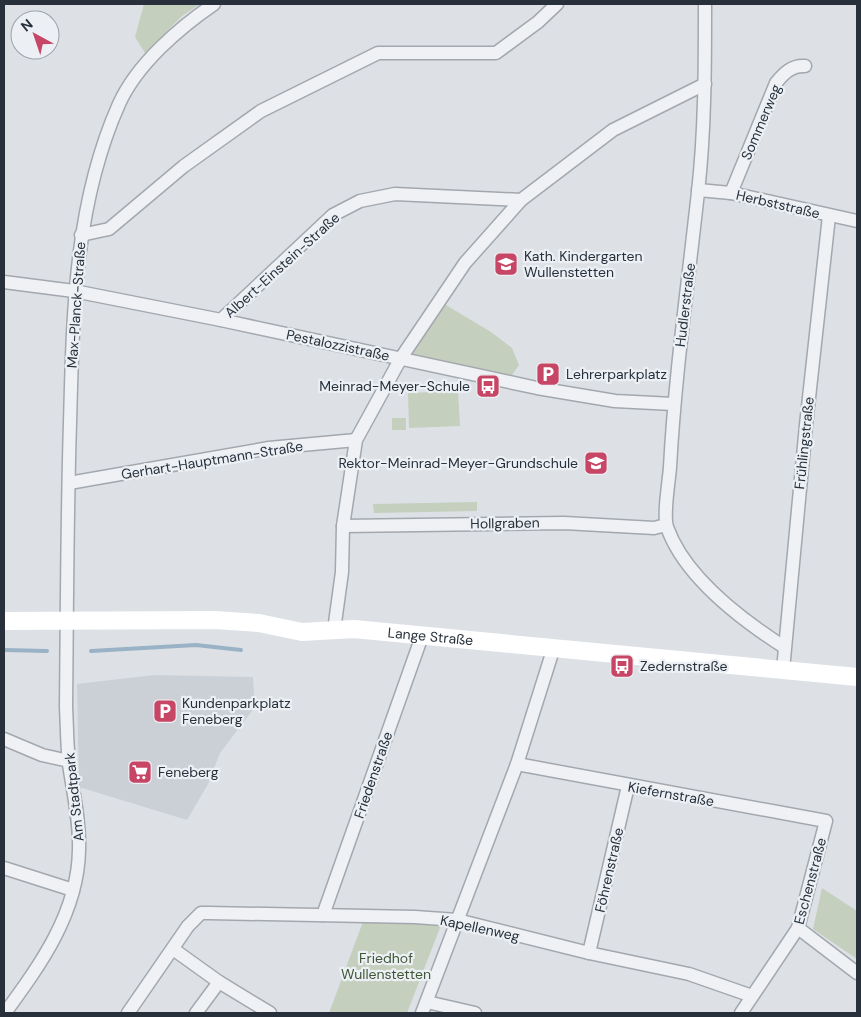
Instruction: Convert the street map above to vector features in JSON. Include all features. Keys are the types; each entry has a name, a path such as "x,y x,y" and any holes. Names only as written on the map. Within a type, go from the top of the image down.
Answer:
{"street":[{"name":"Max-Planck-Straße","path":"67,622 68,482 74,291 81,235 92,183 120,103 143,68 166,41 214,4"},
{"path":"81,235 109,229 184,166 261,111 378,53 496,53 538,22 557,4"},
{"name":"Hudlerstraße","path":"666,525 673,404 698,190 705,84 705,4"},
{"name":"Sommerweg","path":"731,193 776,83 785,72 799,66 805,66"},
{"path":"334,630 342,572 343,526 356,440 401,358 466,263 521,200 613,130 705,84"},
{"name":"Herbststraße","path":"698,190 731,193 857,221"},
{"name":"Albert-Einstein-Straße","path":"221,320 242,298 333,215 360,201 395,194 521,200"},
{"name":"Frühlingstraße","path":"783,670 828,216"},
{"name":"Pestalozzistraße","path":"4,282 74,291 573,394 615,401 673,404"},
{"name":"Gerhart-Hauptmann-Straße","path":"68,482 264,449 356,440"},
{"name":"Hollgraben","path":"343,526 564,523 654,528 666,525"},
{"path":"666,525 688,565 710,589 768,636 784,646"},
{"name":"Lange Straße","path":"4,621 233,621 267,624 302,632 354,629 857,677"},
{"name":"Am Stadtpark","path":"5,1013 36,971 51,944 73,890 79,851 76,809 69,761 67,622"},
{"name":"Friedenstraße","path":"323,914 422,636"},
{"path":"475,1013 425,1008 517,764 554,647"},
{"path":"4,739 42,755 69,761"},
{"name":"Kiefernstraße","path":"517,764 826,821"},
{"name":"Föhrenstraße","path":"589,953 628,786"},
{"name":"Eschenstraße","path":"741,1013 798,928 826,821"},
{"path":"4,868 73,890"},
{"name":"Kapellenweg","path":"173,949 188,926 201,913 323,914 457,920 589,953 689,974 752,996"},
{"path":"798,928 857,973"},
{"path":"128,1013 173,949 265,1012"},
{"path":"196,1013 219,982"}],"shaded area":[{"path":"154,675 253,677 255,707 220,753 208,784 187,820 79,787 77,684"}],"green space":[{"path":"144,4 200,4 182,16 145,53 135,37"},
{"path":"441,302 491,332 512,348 519,365 508,381 403,357"},
{"path":"458,391 460,426 409,428 408,393"},
{"path":"392,418 406,418 406,430 392,430"},
{"path":"477,502 477,511 374,513 373,504"},
{"path":"822,888 857,911 857,959 813,929"},
{"name":"Friedhof Wullenstetten","path":"364,919 443,920 407,1013 329,1013"}],"waterway":[{"path":"91,651 196,645 241,650"},
{"path":"4,650 47,651"}],"place":[{"name":"Kath. Kindergarten Wullenstetten","path":"506,264"},
{"name":"Lehrerparkplatz","path":"548,374"},
{"name":"Meinrad-Meyer-Schule","path":"488,386"},
{"name":"Rektor-Meinrad-Meyer-Grundschule","path":"596,463"},
{"name":"Zedernstraße","path":"622,666"},
{"name":"Kundenparkplatz Feneberg","path":"165,711"},
{"name":"Feneberg","path":"140,772"}]}
